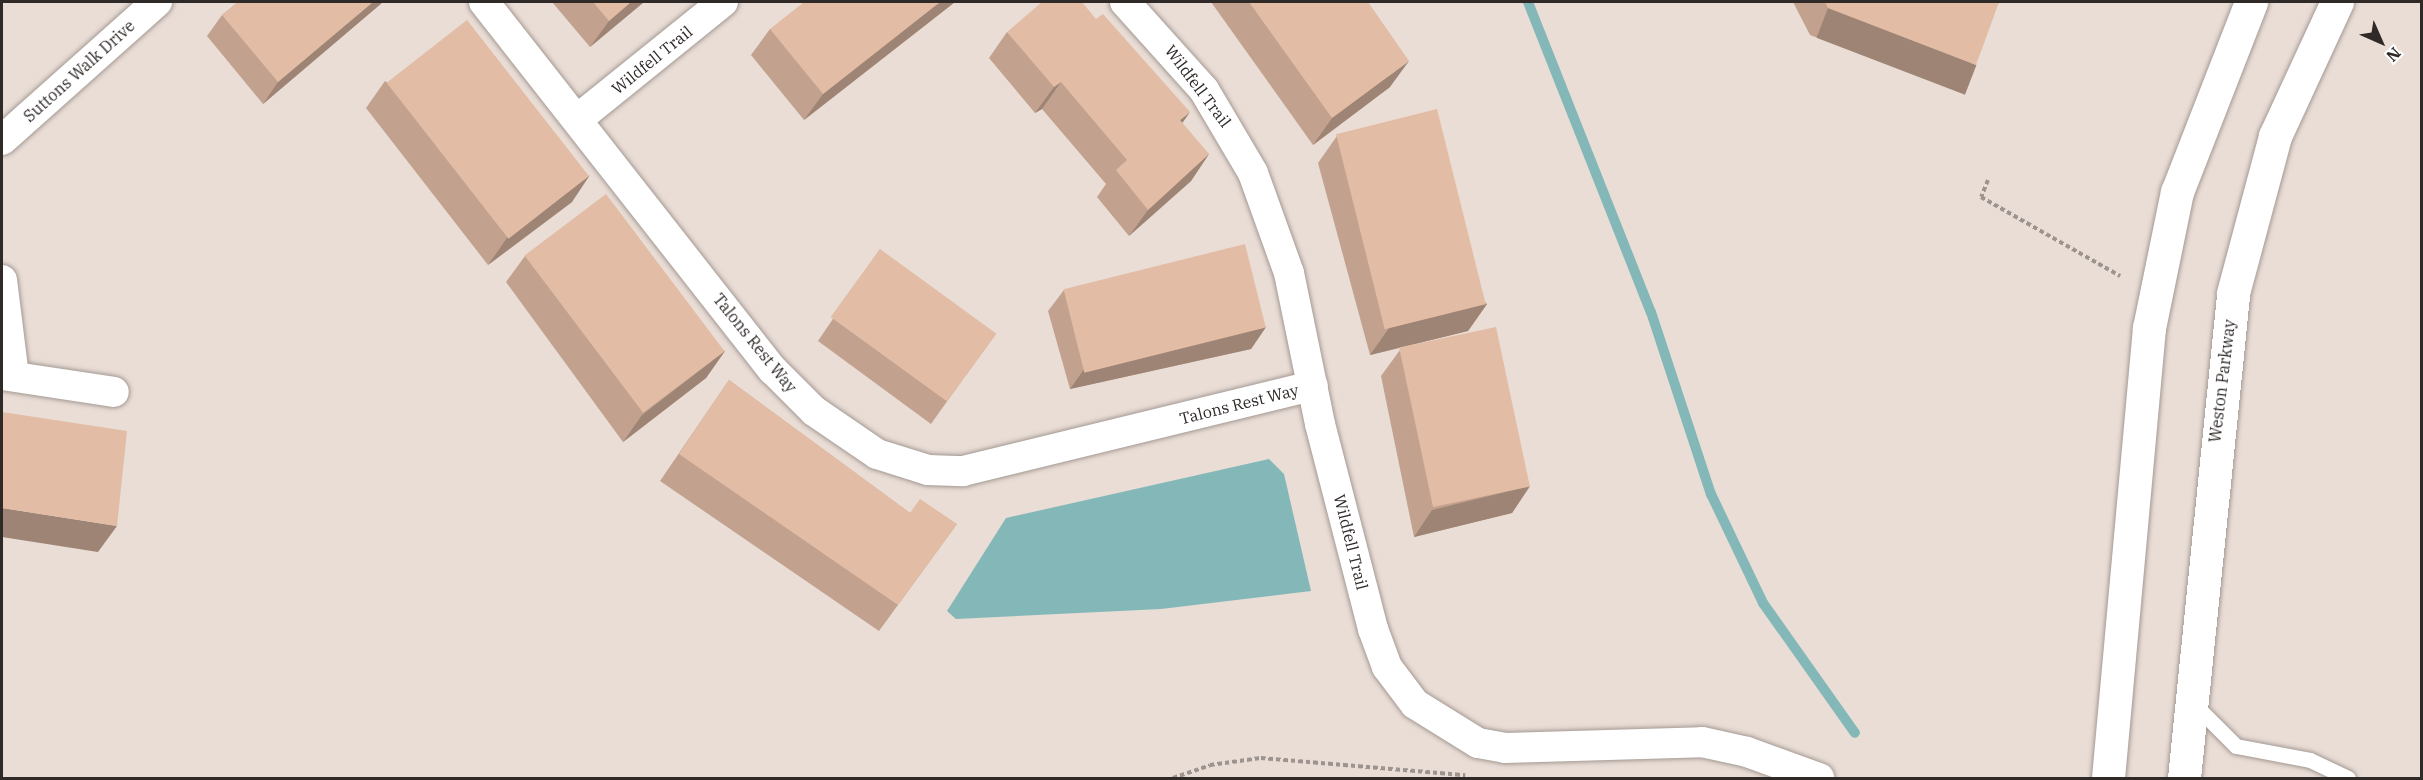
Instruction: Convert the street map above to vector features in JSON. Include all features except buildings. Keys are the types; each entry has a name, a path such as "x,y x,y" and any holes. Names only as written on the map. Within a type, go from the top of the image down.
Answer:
{"main road":[{"path":"2108,778 2140,408 2158,282 2188,158 2251,2"},
{"name":"Weston Parkway","path":"2184,778 2221,376 2237,271 2275,136 2337,2"}],"street":[{"name":"Suttons Walk Drive","path":"2,140 157,2"},
{"name":"Talons Rest Way","path":"484,2 579,118 773,370 814,411 855,441 900,464 963,471 1313,386"},
{"name":"Wildfell Trail","path":"579,118 723,2"},
{"name":"Wildfell Trail","path":"1125,2 1204,90 1253,173 1289,273 1313,386 1373,629 1399,684 1434,720 1478,743 1505,748 1702,742 1747,752 1819,778"},
{"path":"2,280 8,375 114,392"}],"lane":[{"path":"2191,702 2236,746 2310,760 2348,778"}],"path":[{"path":"1988,180 1982,196 2120,276"},
{"path":"1173,778 1210,765 1261,758"}],"water":[{"path":"1269,459 1284,474 1311,591 1161,609 956,619 947,611 1006,518"}],"waterway":[{"path":"1528,2 1651,312 1711,494 1763,603 1855,733"}]}
